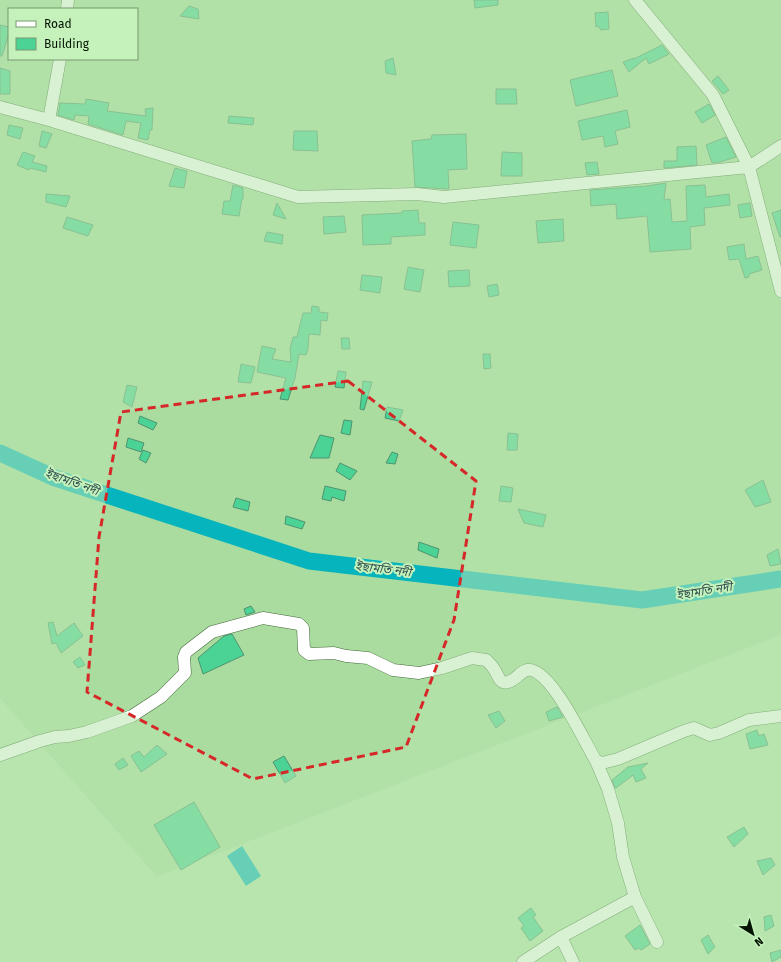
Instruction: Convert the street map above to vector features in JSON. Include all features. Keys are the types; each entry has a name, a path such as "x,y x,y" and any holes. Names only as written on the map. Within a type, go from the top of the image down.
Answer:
{"street":[{"path":"635,0 713,95 749,167 781,291"},
{"path":"49,120 60,60"},
{"path":"0,107 49,120 298,197 417,194 444,196 749,167 781,146"},
{"path":"0,755 55,737 87,732 132,716 161,696 185,673 184,657 186,652 212,632 263,618 299,624 303,628 304,650 309,654 334,653 346,656 368,658 393,670 419,672 442,668 472,658 486,660 494,668 500,680 504,683 508,682 524,670 530,669 541,674 560,696 596,761 608,789 618,823 623,857 635,897 657,942"},
{"path":"596,761 602,763 618,759 694,728 710,735 719,733 749,720 781,716"},
{"path":"523,962 561,937 635,897"},
{"path":"561,937 573,962"}],"highlighted area":[{"path":"348,381 476,481 454,620 406,747 253,779 87,692 99,537 121,412"}],"shaded area":[{"path":"0,0 781,0 781,635 157,877 0,698"}],"water":[{"path":"242,846 261,876 246,886 227,856"}],"building":[{"path":"474,0 498,0 498,5 475,8"},
{"path":"189,6 198,9 199,19 180,16"},
{"path":"608,12 609,29 601,30 598,26 596,27 595,13"},
{"path":"0,25 8,27 8,36 2,56 0,56"},
{"path":"662,45 669,54 649,64 646,58 629,72 623,62 634,59"},
{"path":"393,58 396,75 386,73 385,61"},
{"path":"0,68 10,71 10,94 0,94"},
{"path":"612,70 618,96 576,106 570,80"},
{"path":"718,76 729,90 723,94 712,81"},
{"path":"496,89 516,89 517,104 496,104"},
{"path":"86,99 109,103 107,111 146,116 145,109 153,108 152,130 150,130 148,140 138,138 141,123 126,121 123,135 88,124 89,116 75,115 74,120 58,115 60,103 85,104"},
{"path":"709,104 715,115 702,123 695,112"},
{"path":"627,110 630,127 615,131 618,144 605,147 603,136 582,140 578,121"},
{"path":"229,116 254,118 253,125 228,123"},
{"path":"9,125 23,128 20,139 7,135"},
{"path":"42,131 52,134 46,148 39,146"},
{"path":"294,131 317,131 318,151 293,150"},
{"path":"466,134 467,169 448,170 449,189 415,187 412,141 431,139 432,135"},
{"path":"726,137 736,157 712,163 706,145"},
{"path":"696,146 697,165 664,168 664,161 677,161 677,147"},
{"path":"23,152 35,156 32,162 47,166 46,172 30,168 29,170 17,165"},
{"path":"502,152 522,153 522,176 501,176"},
{"path":"597,162 599,174 587,175 585,163"},
{"path":"175,168 187,171 184,188 169,186"},
{"path":"666,183 664,200 670,199 672,222 687,221 686,186 705,185 706,197 729,194 730,205 704,208 705,225 690,227 691,249 650,252 647,216 617,219 616,204 591,206 590,190 647,186"},
{"path":"233,185 243,188 243,199 239,216 222,214 224,201 230,201"},
{"path":"46,194 70,196 66,207 46,202"},
{"path":"277,203 286,219 273,215"},
{"path":"750,203 752,216 740,218 738,205"},
{"path":"418,210 419,223 425,223 425,235 391,237 391,244 363,245 362,215 402,213 402,211"},
{"path":"781,210 781,237 780,237 772,213"},
{"path":"344,216 346,232 324,234 323,217"},
{"path":"67,217 93,225 88,236 63,228"},
{"path":"563,219 564,241 538,243 536,221"},
{"path":"453,222 479,225 476,248 450,245"},
{"path":"267,232 283,235 282,244 264,241"},
{"path":"744,244 746,259 758,256 762,270 749,274 749,277 745,278 739,259 729,260 727,247"},
{"path":"408,267 424,270 420,292 404,289"},
{"path":"469,270 470,286 449,287 448,271"},
{"path":"362,275 382,277 380,293 360,290"},
{"path":"497,284 499,295 489,297 487,286"},
{"path":"312,306 319,307 319,312 328,313 327,321 321,320 320,335 309,334 306,355 299,354 295,378 288,400 280,399 286,378 257,372 262,346 276,349 272,359 291,362 290,349 293,337 297,337 303,313 311,313"},
{"path":"341,338 349,338 350,349 342,349"},
{"path":"483,354 490,354 491,368 484,369"},
{"path":"241,364 255,367 251,383 238,382"},
{"path":"338,371 346,372 344,388 335,387"},
{"path":"363,381 372,382 364,410 360,409"},
{"path":"127,385 137,387 132,407 123,402"},
{"path":"387,407 403,410 399,421 385,418"},
{"path":"140,416 157,423 153,430 138,423"},
{"path":"344,420 352,421 350,435 341,433"},
{"path":"508,433 518,434 517,450 507,450"},
{"path":"320,435 334,438 329,458 310,458"},
{"path":"128,438 144,443 141,452 126,447"},
{"path":"143,450 151,453 146,463 139,459"},
{"path":"392,452 398,454 395,464 386,463"},
{"path":"340,463 357,471 350,480 336,471"},
{"path":"763,480 771,502 755,507 745,490"},
{"path":"325,486 346,491 344,501 332,497 331,501 322,499"},
{"path":"501,486 513,488 511,502 499,501"},
{"path":"236,498 250,502 248,511 233,507"},
{"path":"518,509 546,515 543,527 524,523"},
{"path":"286,516 305,522 302,529 285,524"},
{"path":"419,542 439,549 437,558 418,550"},
{"path":"778,549 781,564 770,566 767,555"},
{"path":"251,606 255,612 246,615 244,609"},
{"path":"53,622 57,636 74,623 83,636 61,653 56,643 52,644 48,623"},
{"path":"232,634 244,655 203,674 198,658 224,636"},
{"path":"80,657 85,665 78,668 73,662"},
{"path":"557,707 563,717 549,721 546,712"},
{"path":"499,711 505,721 496,728 488,715"},
{"path":"757,730 759,736 764,734 768,745 750,749 746,734"},
{"path":"157,745 167,754 141,772 131,756 139,751 144,757"},
{"path":"284,756 296,776 285,783 273,762"},
{"path":"123,758 128,765 119,770 115,764"},
{"path":"648,763 641,769 646,778 636,782 633,775 615,788 612,780 628,767"},
{"path":"194,802 220,847 181,870 154,825"},
{"path":"744,827 748,834 734,847 727,837"},
{"path":"771,858 775,865 763,875 757,861"},
{"path":"531,908 536,915 533,917 543,931 530,941 521,928 524,926 518,918"},
{"path":"771,915 774,926 765,931 764,917"},
{"path":"640,925 650,944 641,950 639,948 635,950 625,936"},
{"path":"708,935 715,947 708,954 701,940"},
{"path":"781,950 781,957 772,962 770,953"}],"waterway":[{"name":"ইছামতি নদী","path":"0,453 55,478 309,561 642,600 781,579"}]}
